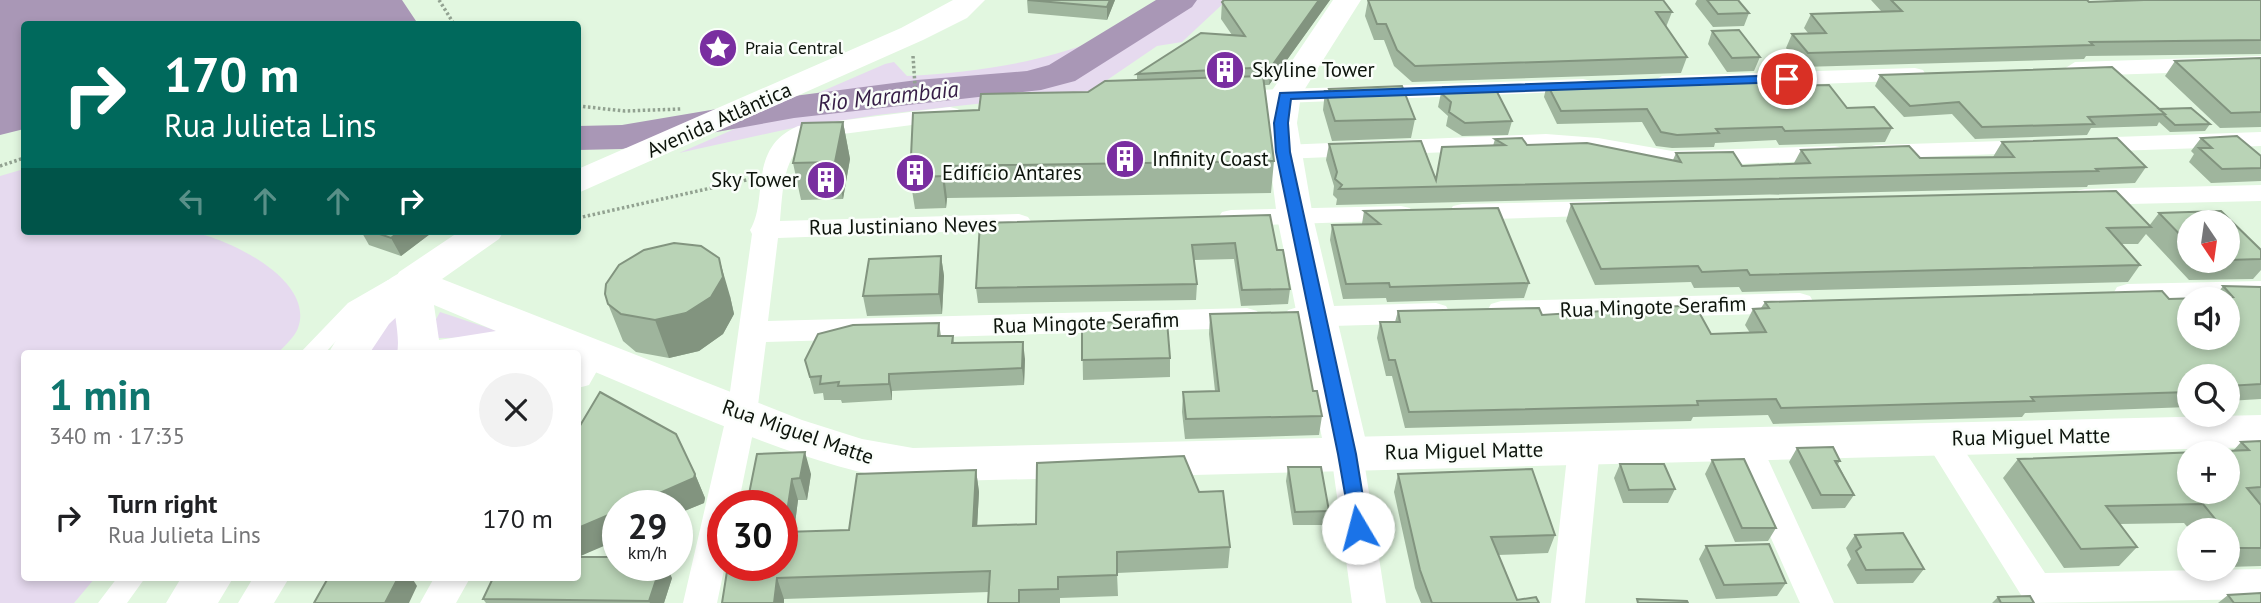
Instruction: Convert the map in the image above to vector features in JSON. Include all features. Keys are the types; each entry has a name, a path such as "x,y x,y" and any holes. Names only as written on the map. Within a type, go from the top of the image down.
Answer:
{"main road":[{"name":"Avenida Atlântica","path":"581,181 943,19 971,0"},
{"path":"1347,0 1284,96 1281,123 1283,152 1295,217 1347,454"},
{"path":"351,350 375,314 412,281 480,235"},
{"path":"412,281 417,350"},
{"name":"Rua Miguel Matte","path":"412,281 558,350"},
{"name":"Rua Miguel Matte","path":"463,350 486,346 514,350"},
{"name":"Rua Miguel Matte","path":"581,360 742,413 861,456 913,465 2261,431"},
{"path":"190,603 207,581"}],"street":[{"path":"2052,70 2261,63"},
{"path":"1633,84 1940,74"},
{"path":"1208,99 1605,85"},
{"path":"701,603 742,413 763,230 773,174 787,142 794,135 807,131 968,112"},
{"path":"1283,152 1575,142 1672,159 2261,139"},
{"path":"2065,198 2261,193"},
{"path":"1200,219 1631,208"},
{"name":"Rua Justiniano Neves","path":"763,230 1050,223"},
{"path":"314,350 355,308 386,288 412,281"},
{"path":"2095,295 2261,291"},
{"name":"Rua Mingote Serafim","path":"751,332 1831,302"},
{"path":"1940,439 2040,596 2261,584"},
{"path":"1745,444 1817,603"},
{"path":"1568,603 1584,448"},
{"path":"1347,454 1369,603"},
{"path":"111,603 129,581"},
{"path":"255,603 270,581"},
{"path":"437,603 451,581"}],"path":[{"path":"439,0 452,21"},
{"path":"913,61 917,110"},
{"path":"581,106 625,111"},
{"path":"0,166 21,159"},
{"path":"581,217 773,174"}],"shaded area":[{"path":"0,0 402,0 416,21 21,21 21,130 0,135"},
{"path":"1171,0 1227,0 1182,42 1157,46 1091,91 877,115 793,128 679,153 885,64 894,62 907,76 977,70 1045,57 1110,34"},
{"path":"21,170 21,235 204,235 242,250 262,262 280,277 293,293 300,310 297,331 281,350 21,350 21,581 92,581 74,603 0,603 0,176"},
{"path":"399,307 403,349 362,350"},
{"path":"440,312 515,337 438,338 434,323"}],"building":[{"path":"1028,0 1110,0 1107,7"},
{"path":"1319,0 1271,67 1137,74 1201,33 1245,36 1222,2"},
{"path":"1368,0 1663,0 1672,12 1656,12 1687,57 1415,66 1397,50 1386,24 1377,24"},
{"path":"1707,0 1738,0 1749,13 1718,14"},
{"path":"1891,0 2261,0 2261,40 2090,42 2093,45 1808,53 1792,34 1826,33 1811,14 1902,11"},
{"path":"1739,30 1760,57 1732,58 1712,31"},
{"path":"2261,58 2261,112 2231,113 2175,61"},
{"path":"2112,67 2165,114 2088,117 2094,124 1982,127 1959,102 1910,106 1880,75"},
{"path":"1263,76 1274,161 943,166 942,176 910,178 913,113 979,110 981,94 1088,92 1105,81"},
{"path":"1774,76 1781,86 1829,85 1847,108 1874,107 1892,128 1785,131 1782,127 1716,129 1719,133 1677,135 1661,132 1647,109 1561,111 1547,84 1699,79 1702,83 1749,82 1746,77"},
{"path":"1402,86 1415,119 1335,121 1325,91 1330,91 1329,89"},
{"path":"1494,86 1512,121 1465,123 1449,112 1451,102 1441,93 1443,87"},
{"path":"2191,108 2210,124 2175,125 2159,109"},
{"path":"843,122 835,162 793,163 802,123"},
{"path":"2237,136 2261,156 2261,168 2222,169 2199,148 2212,148 2201,138"},
{"path":"1522,138 1527,145 1587,143 1681,162 1676,153 1733,152 1742,166 1810,163 1801,150 1909,146 1920,158 2014,157 2002,142 2117,138 2146,167 2096,169 2098,171 1339,189 1342,185 1335,179 1337,172 1329,144 1421,141 1436,180 1442,147 1505,145 1495,139"},
{"path":"2116,191 2151,227 2107,228 2140,265 1750,275 1747,270 1702,272 1698,266 1601,269 1571,204"},
{"path":"1498,208 1529,283 1390,287 1389,283 1346,284 1332,225 1380,224 1364,211"},
{"path":"2177,212 2177,232 2159,213"},
{"path":"1270,215 1277,250 1283,250 1290,289 1242,290 1235,243 1192,245 1197,284 976,288 980,223"},
{"path":"2240,230 2261,250 2261,259 2240,260"},
{"path":"674,243 701,246 719,258 723,277 711,297 686,313 655,320 621,314 608,304 606,284 619,265 644,250"},
{"path":"941,256 939,294 863,296 869,259"},
{"path":"2223,286 2261,287 2261,384 2240,385 2240,364 2177,364 2177,392 2031,397 2034,401 1781,408 1776,399 1697,401 1698,405 1409,412 1395,360 1389,360 1380,322 1400,322 1398,311 1539,308 1542,315 1695,305 1711,334 1766,332 1753,309 1769,308 1765,302 2162,291 2169,299 2177,299 2177,350 2240,350 2240,287"},
{"path":"1298,312 1313,391 1317,391 1322,416 1186,419 1183,392 1219,391 1210,314"},
{"path":"1167,321 1170,358 1082,360 1082,323"},
{"path":"939,323 938,336 953,336 952,343 1023,342 1022,368 889,374 889,384 838,386 839,382 820,384 821,376 810,377 805,360 818,334 853,325"},
{"path":"600,392 676,434 695,474 694,478 667,490 602,490 602,518 581,527 581,424"},
{"path":"2261,441 2261,487 2247,488 2261,505 2261,548 2240,548 2240,518 2214,518 2203,504 2240,504 2240,450 2249,450 2241,442"},
{"path":"1833,447 1840,461 1835,461 1854,495 1821,495 1797,448"},
{"path":"805,452 800,478 792,479 790,490 750,490 757,454"},
{"path":"2177,453 2177,504 2203,504 2106,506 2137,547 2081,549 2018,459"},
{"path":"1184,456 1199,492 1223,491 1230,547 1117,552 1117,575 1058,577 1058,589 1019,590 1019,603 988,603 990,571 798,577 798,532 849,530 857,474 976,470 973,526 1036,524 1037,463"},
{"path":"1744,459 1776,528 1742,528 1712,460"},
{"path":"1620,464 1664,464 1675,489 1629,490"},
{"path":"1288,467 1321,467 1329,511 1295,512"},
{"path":"1532,469 1555,535 1491,537 1517,600 1536,597 1539,603 1432,603 1420,570 1398,474"},
{"path":"1903,533 1924,569 1866,570 1856,551 1861,547 1855,535"},
{"path":"1769,544 1786,583 1724,585 1706,546"},
{"path":"581,557 602,557 602,581 656,581 649,601 483,599 492,581 581,581"},
{"path":"326,581 396,581 385,603 314,603"},
{"path":"725,581 777,581 774,603 722,603"},
{"path":"2261,593 2261,603 2234,603 2228,595"},
{"path":"2030,596 2034,603 2001,603 1998,597"},
{"path":"1637,599 1687,601 1688,603 1638,603"}],"waterway":[{"name":"Rio Marambaia","path":"581,138 622,137 794,107 917,91 1028,82 1062,73 1180,0"}],"place":[{"name":"Praia Central","path":"718,48"},
{"name":"Skyline Tower","path":"1225,70"},
{"name":"Infinity Coast","path":"1125,159"},
{"name":"Edifício Antares","path":"915,173"},
{"name":"Sky Tower","path":"826,180"}],"route":[{"path":"1358,528 1347,454 1283,152 1281,123 1284,96 1787,79"}]}
